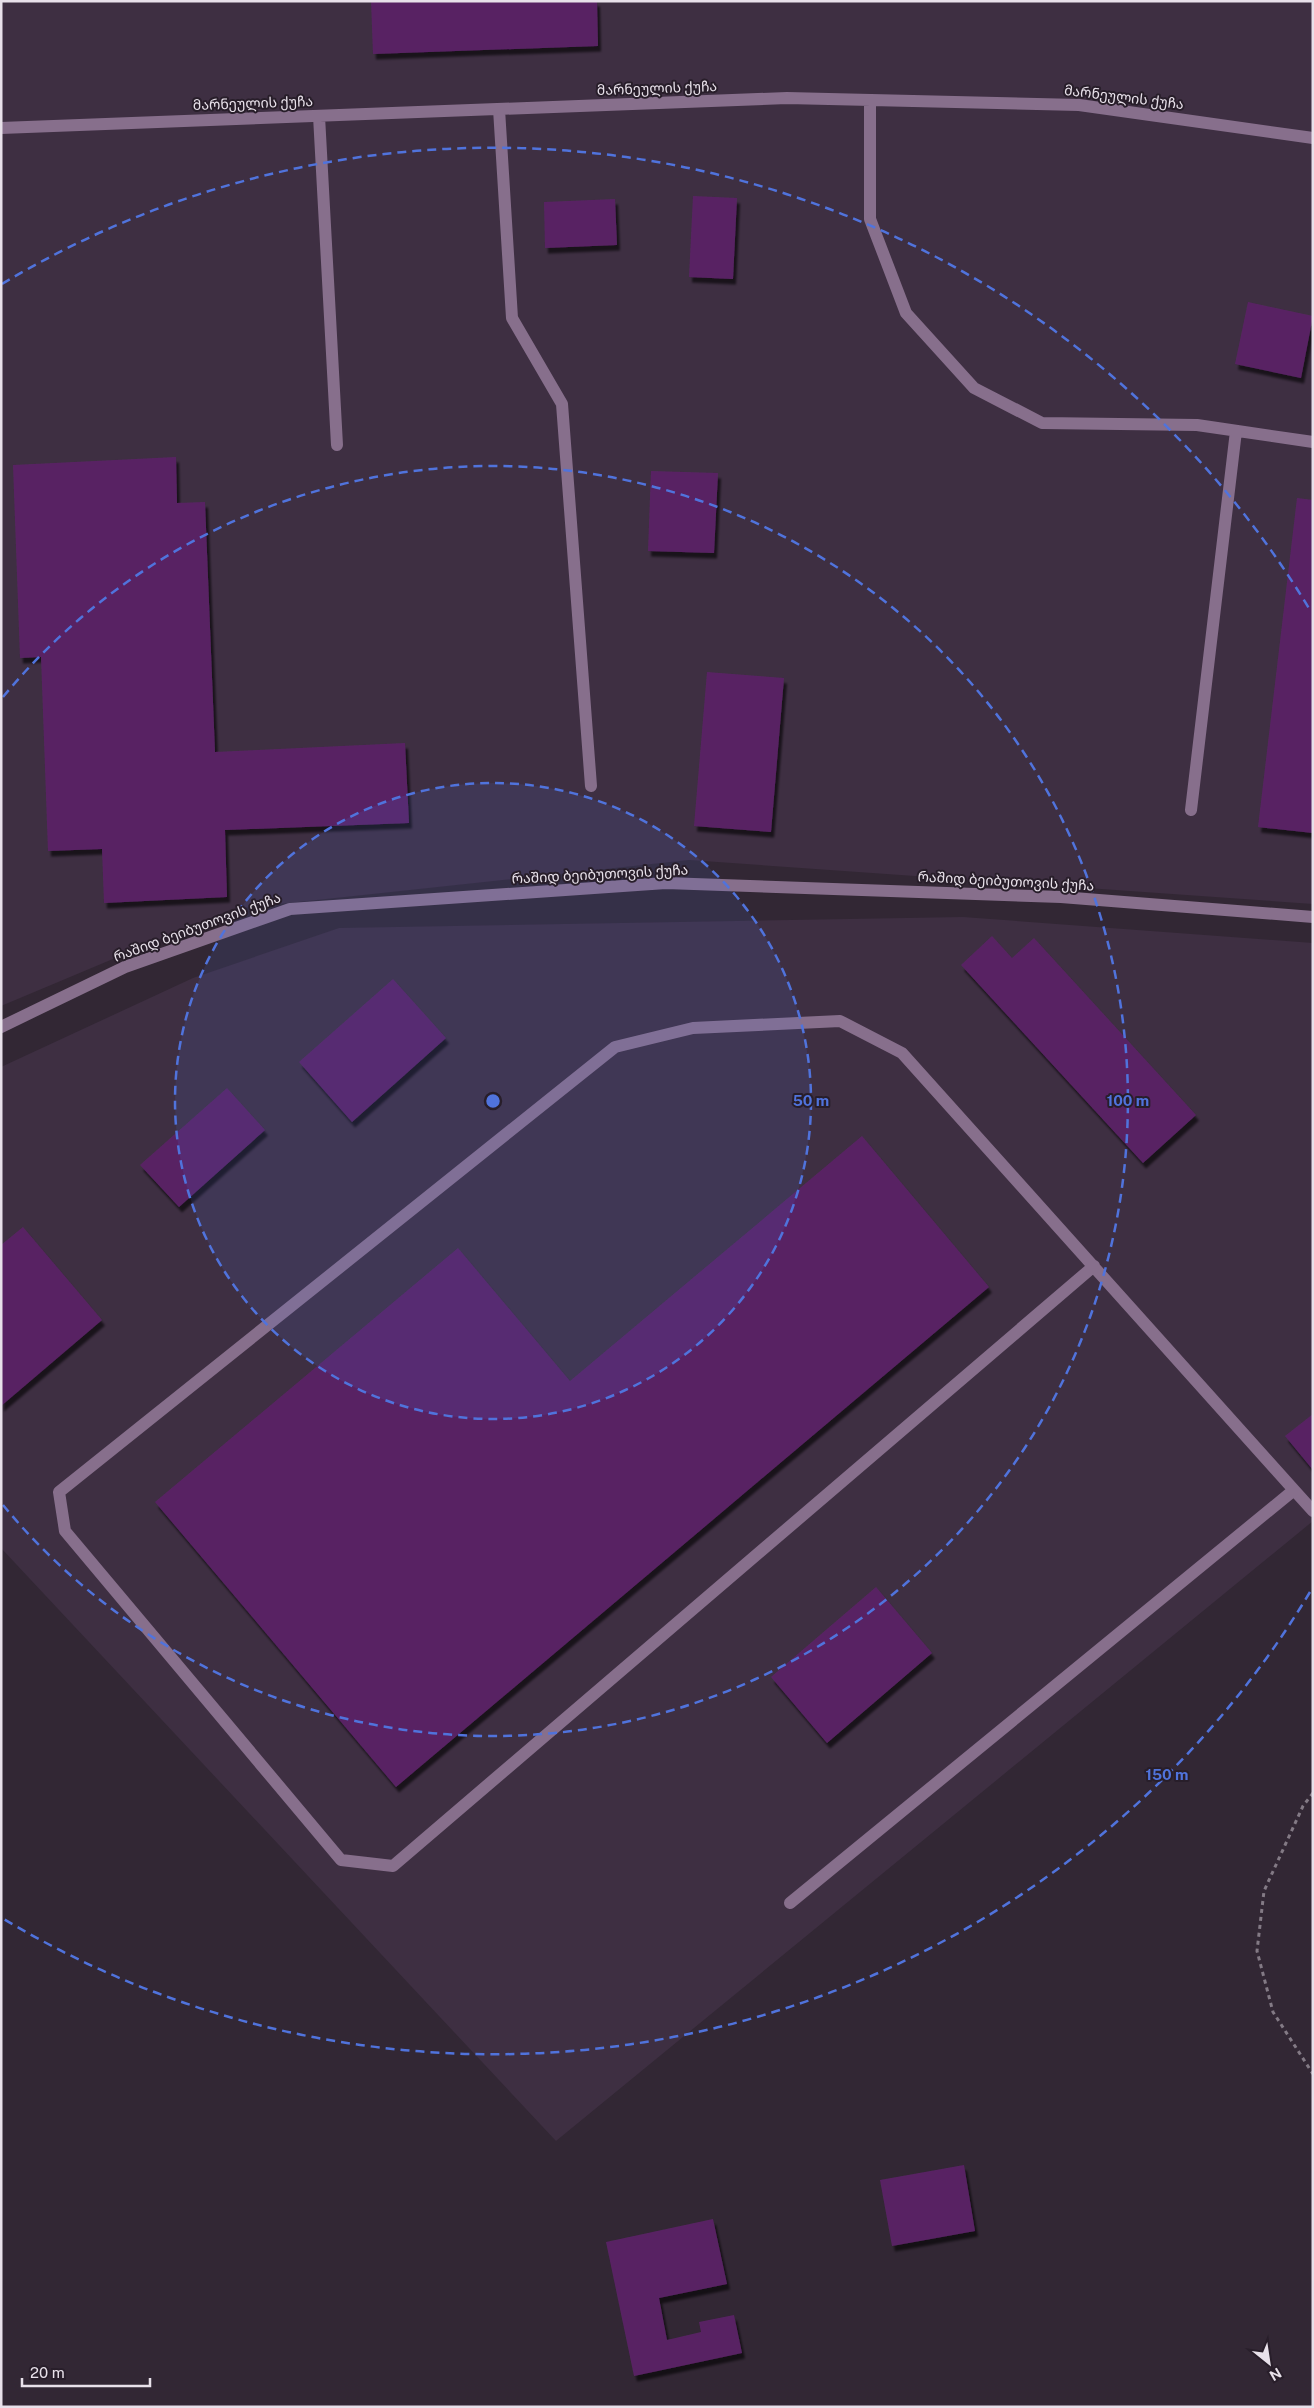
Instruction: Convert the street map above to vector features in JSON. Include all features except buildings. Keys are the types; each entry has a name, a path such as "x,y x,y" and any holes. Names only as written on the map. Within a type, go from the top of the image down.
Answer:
{"street":[{"name":"მარნეულის ქუჩა","path":"1,128 787,98 1079,105 1313,138"},
{"path":"870,100 870,219 906,313 974,388 1042,423 1197,425 1313,442"},
{"path":"499,109 512,318 562,404 591,786"},
{"path":"319,116 336,445"},
{"path":"1191,810 1236,431"},
{"name":"რაშიდ ბეიბუთოვის ქუჩა","path":"1,1027 125,967 290,909 666,883 1061,897 1313,917"},
{"path":"1094,1266 393,1866 341,1860 65,1531 59,1492 615,1047 693,1028 840,1021 902,1053 1094,1266 1313,1511"},
{"path":"790,1903 1294,1490"}],"path":[{"path":"1313,1794 1303,1806 1264,1891 1257,1951 1273,2012 1313,2074"}],"shaded area":[{"path":"1,1 1313,1 1313,904 689,860 232,909 1,1006"},
{"path":"963,917 1313,943 1313,1521 556,2141 1,1548 1,1067 193,978 339,928"}]}
